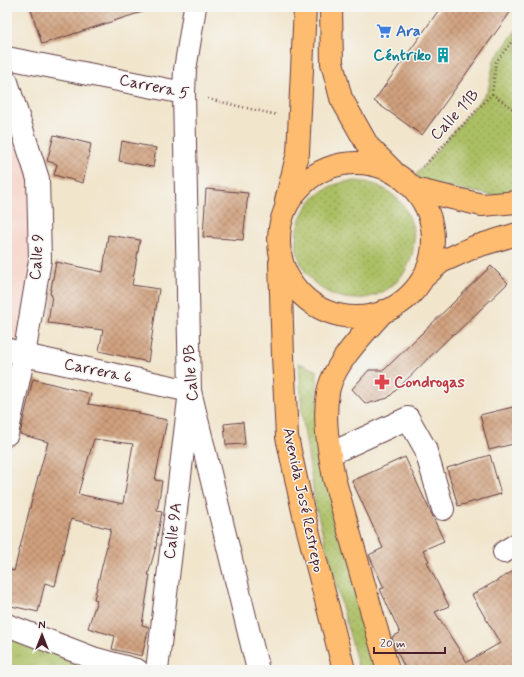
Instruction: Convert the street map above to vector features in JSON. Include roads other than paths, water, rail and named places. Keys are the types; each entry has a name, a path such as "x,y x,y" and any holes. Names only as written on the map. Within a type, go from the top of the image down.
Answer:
{"main road":[{"path":"304,7 298,153 278,234 280,256 288,276 301,295 319,308 340,315 363,316 384,311 407,298 423,278 441,262 474,246 517,234"},
{"path":"331,7 332,63 341,98 368,146 405,182 427,209 433,232 432,256 423,278"},
{"path":"283,212 294,193 310,178 329,167 351,163 373,165 405,182 482,205 517,202"},
{"name":"Avenida José Restrepo","path":"280,256 282,356 287,437 303,511 344,670"},
{"path":"384,311 356,342 336,371 328,392 326,422 334,478 388,670"}],"street":[{"name":"Calle 9B","path":"195,7 185,70 184,93 190,391 258,670"},
{"name":"Carrera 5","path":"7,58 184,93"},
{"name":"Calle 9","path":"7,82 38,179 40,260 16,352 7,434"},
{"name":"Carrera 6","path":"16,352 190,391"},
{"name":"Calle 9A","path":"157,670 190,391"},
{"path":"330,454 408,418 425,448 443,510"},
{"path":"7,625 93,664 137,670"}],"place":[{"name":"Ara","path":"384,31"},
{"name":"Céntriko","path":"443,55"},
{"name":"Condrogas","path":"382,382"}]}
